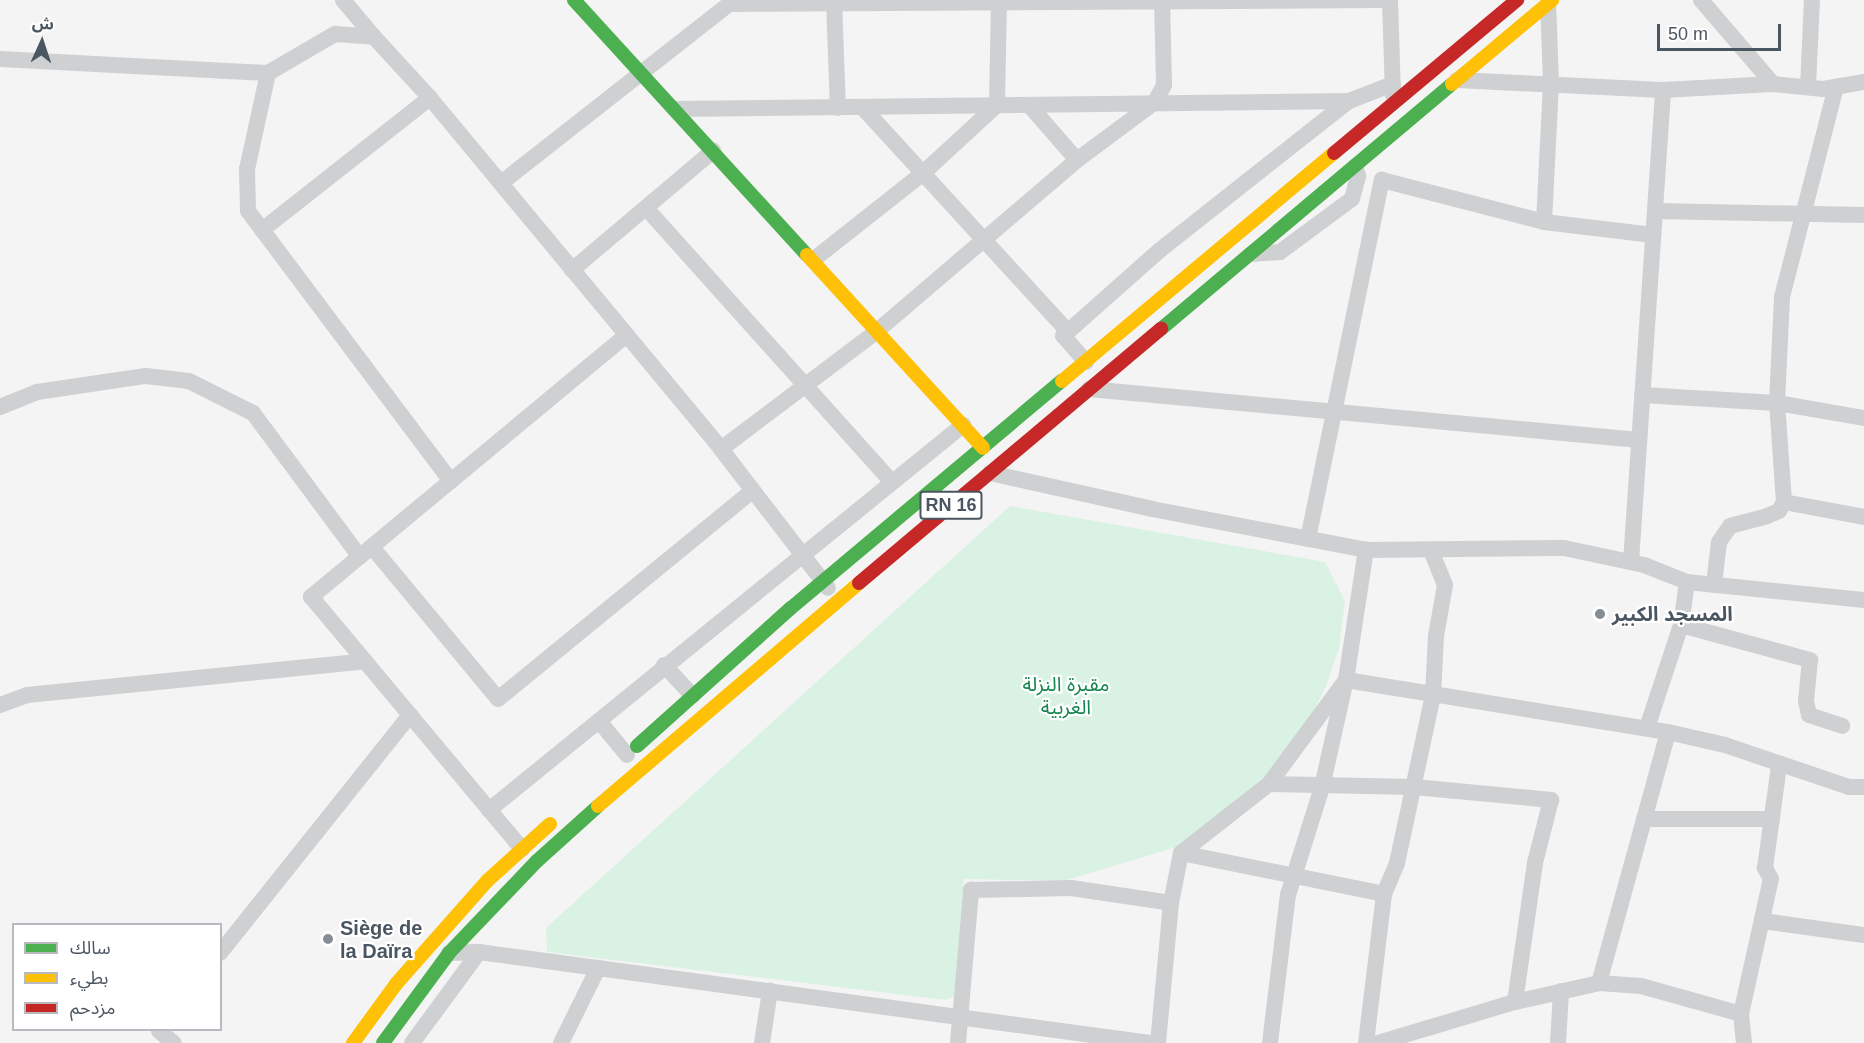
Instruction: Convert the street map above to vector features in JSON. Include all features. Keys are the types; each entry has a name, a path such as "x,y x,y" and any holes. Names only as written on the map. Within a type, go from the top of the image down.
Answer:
{"main road":[{"path":"574,0 983,448"},
{"name":"RN 16","path":"622,759 823,582 1517,0"},
{"name":"RN 16","path":"383,1043 449,953 546,853 659,751 1250,254 1357,171 1457,80 1550,2"},
{"path":"353,1043 396,984 487,881 566,810"}],"street":[{"path":"343,0 430,98 721,449 839,600"},
{"path":"501,183 727,2 1383,0"},
{"path":"1390,0 1393,104"},
{"path":"1701,0 1773,84"},
{"path":"1808,87 1812,0"},
{"path":"834,2 838,108"},
{"path":"813,260 922,174 997,105 999,2"},
{"path":"721,449 877,331 1077,160 1155,102 1164,85 1162,2"},
{"path":"1544,222 1551,83 1550,2"},
{"path":"0,59 268,73 335,34 374,37"},
{"path":"268,73 247,169 248,211 451,481"},
{"path":"1457,80 1663,90 1773,84 1836,87 1864,82"},
{"path":"1086,362 1063,336 1160,250 1349,101 1393,84"},
{"path":"1713,585 1719,542 1730,526 1779,511 1784,502 1777,403 1782,297 1836,87"},
{"path":"1630,562 1663,90"},
{"path":"262,230 430,98"},
{"path":"675,109 864,109 1155,102 1349,101"},
{"path":"1029,105 1077,160"},
{"path":"864,109 983,242 1068,332"},
{"path":"572,270 713,151"},
{"path":"1250,254 1280,252 1352,199 1357,171 1382,180 1544,222 1653,235"},
{"path":"1308,539 1337,412 1382,180"},
{"path":"646,208 892,482"},
{"path":"1655,211 1804,212 1864,215"},
{"path":"522,849 311,597 625,336"},
{"path":"0,406 37,392 146,376 189,381 253,413 366,552 498,699 752,491"},
{"path":"1089,389 1639,440"},
{"path":"1642,395 1777,403 1864,418"},
{"path":"489,810 664,665 963,425"},
{"path":"990,473 1366,550 1564,548 1630,562 1687,582 1864,600"},
{"path":"1784,502 1864,517"},
{"path":"1270,1043 1294,878 1322,787 1346,680 1366,550"},
{"path":"1366,1043 1384,894 1397,863 1433,695 1436,636 1445,585 1431,551"},
{"path":"1647,728 1681,625 1687,582"},
{"path":"1681,625 1810,660 1806,701 1809,715 1842,726"},
{"path":"0,705 27,695 323,668 365,661"},
{"path":"664,665 693,696"},
{"path":"1346,680 1668,732 1725,745 1779,766 1848,787 1864,787"},
{"path":"1158,1043 1171,903 1181,853 1269,784 1346,680"},
{"path":"222,950 410,715"},
{"path":"599,721 622,759"},
{"path":"1599,982 1668,732"},
{"path":"1744,1043 1741,1014 1771,879 1765,868 1779,766"},
{"path":"1269,784 1322,787 1414,787 1551,800 1527,909 1515,1002"},
{"path":"1644,819 1772,819"},
{"path":"1181,853 1294,878 1384,894"},
{"path":"958,1043 971,890 1071,888 1171,903"},
{"path":"1762,921 1864,935"},
{"path":"449,953 479,952 960,1015 981,1021 1150,1043"},
{"path":"412,1043 479,952"},
{"path":"561,1043 598,968"},
{"path":"1378,1043 1515,1002 1599,982 1641,986 1741,1014"},
{"path":"396,984 432,1015"},
{"path":"762,1043 770,991"},
{"path":"1558,1043 1561,991"},
{"path":"156,1034 174,1043"}],"green space":[{"name":"مقبرة النزلة الغربية","path":"1010,506 1325,562 1345,601 1339,648 1326,686 1306,726 1268,773 1193,842 1064,881 964,879 954,996 946,1000 547,952 546,928"}],"traffic: fast":[{"path":"574,0 807,255"},
{"path":"1161,329 1452,84"},
{"path":"637,746 791,608 1062,381"},
{"path":"383,1043 449,953 537,861 598,806"}],"traffic: slow":[{"path":"1452,84 1552,0"},
{"path":"1062,381 1334,153"},
{"path":"807,255 983,448"},
{"path":"598,806 859,583"},
{"path":"353,1043 396,984 487,881 550,824"}],"traffic: jam":[{"path":"1334,153 1517,0"},
{"path":"859,583 1161,329"}],"place":[{"name":"المسجد الكبير","path":"1600,614"},
{"name":"Siège de la Daïra","path":"328,939"}]}
